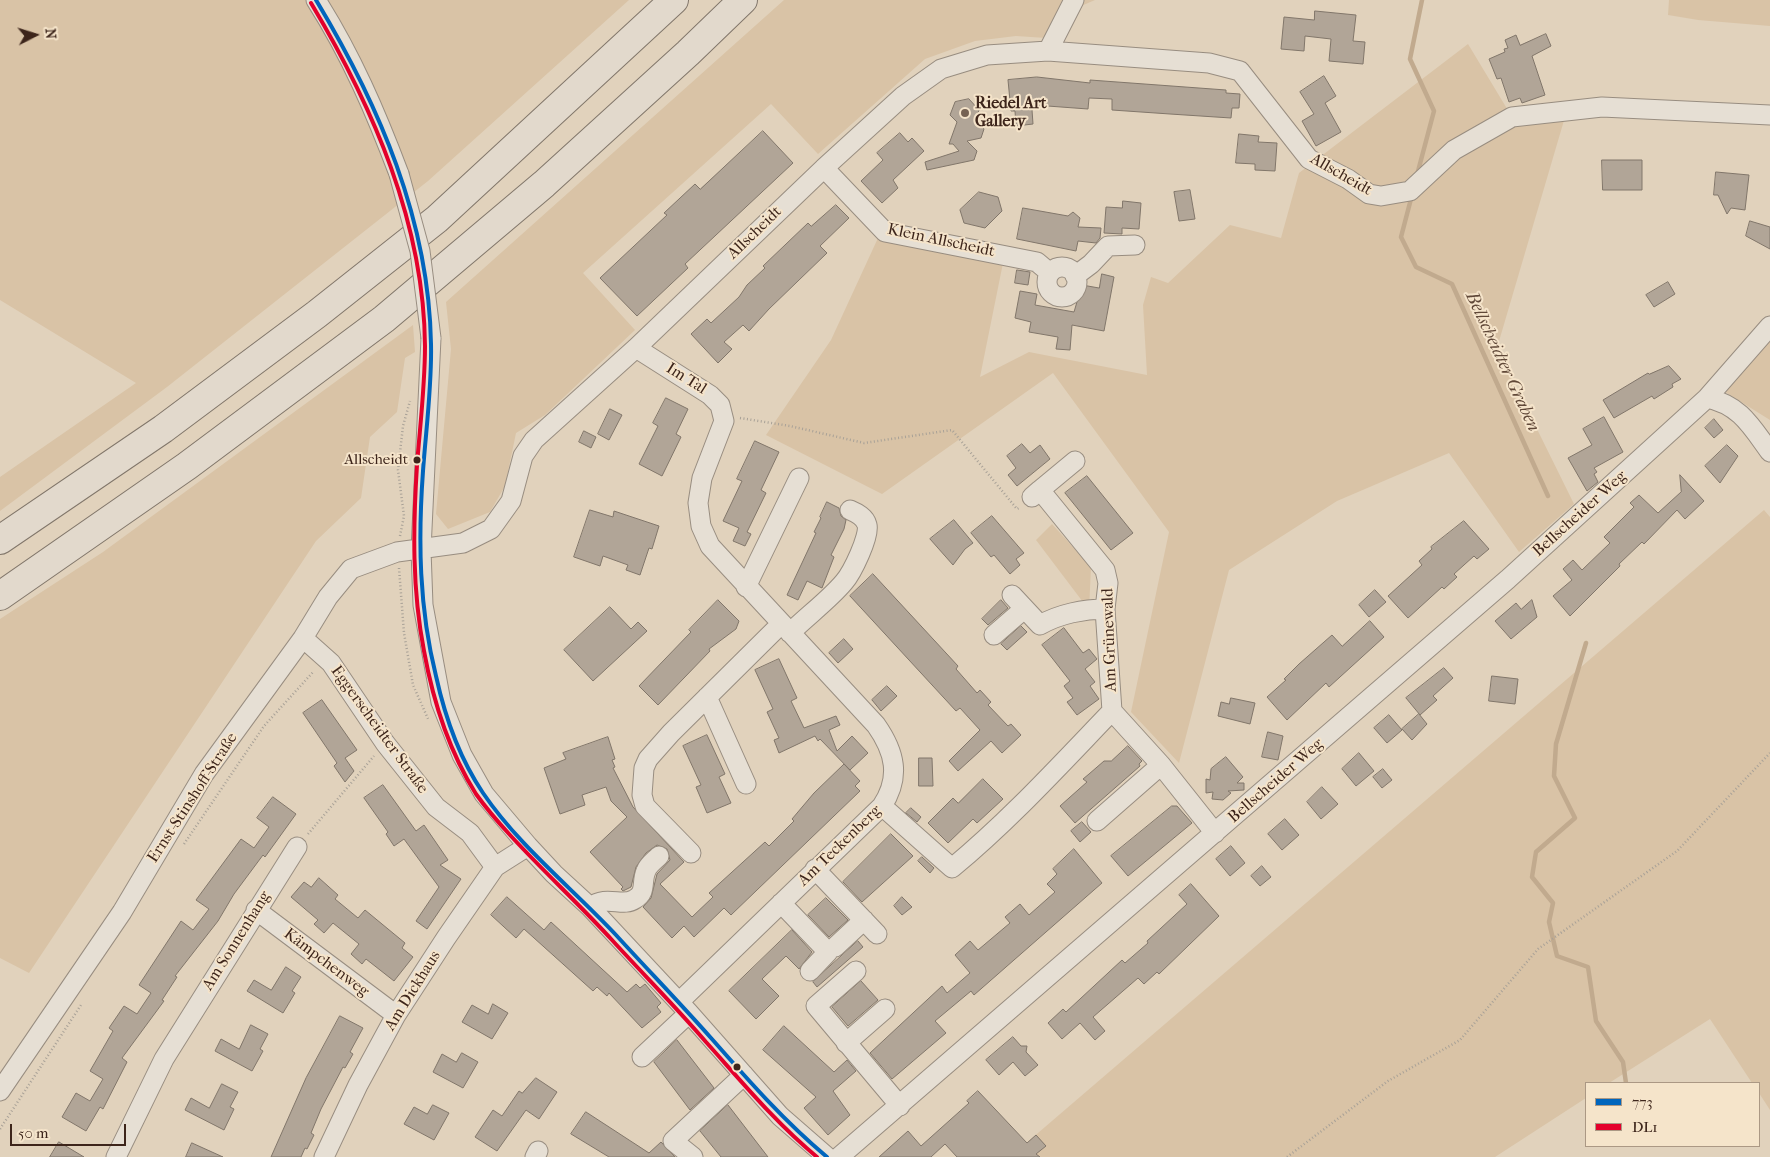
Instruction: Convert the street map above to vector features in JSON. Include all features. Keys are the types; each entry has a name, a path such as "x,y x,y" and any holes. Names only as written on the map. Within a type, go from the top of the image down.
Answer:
{"highway":[{"path":"0,540 163,429 317,314 437,219 674,0"},
{"path":"0,596 187,466 384,319 544,184 688,53 743,0"},
{"path":"688,53 763,0"}],"street":[{"path":"316,0 352,61 370,100 399,174 420,251 431,338 421,550 423,605 441,702 462,755 484,794 528,846 554,874 590,907 684,1008 780,1116 819,1155"},
{"path":"1048,51 1074,0"},
{"name":"Allscheidt","path":"421,550 463,543 491,529 511,501 523,456 534,440 636,348 824,168 903,96 941,69 987,55 1048,51 1209,63 1240,71 1309,159 1348,179 1369,194 1381,196 1410,191 1454,150 1512,117 1602,107 1770,115"},
{"name":"Klein Allscheidt","path":"824,168 885,232 1037,262 1050,273"},
{"path":"1075,276 1091,264 1108,246 1135,245"},
{"path":"1063,267 1071,270 1075,276 1076,284 1070,294 1060,297 1049,291 1047,284 1050,273 1054,269 1063,267"},
{"name":"Bellscheider Weg","path":"839,1157 1508,579 1707,398 1770,326"},
{"name":"Im Tal","path":"636,348 710,395 720,405 724,421"},
{"path":"1707,398 1721,401 1738,410 1770,452"},
{"name":"Am Teckenberg","path":"642,1057 684,1008 781,903 882,806 891,792 894,775 888,741 876,725 710,546 701,526 698,503 702,478 724,421"},
{"path":"1036,494 1075,461"},
{"path":"746,587 799,478"},
{"name":"Am Grünewald","path":"1036,494 1105,570 1108,583 1105,608 1112,711 1161,765 1216,833"},
{"path":"691,853 645,806 642,795 644,768 648,759 707,697 785,628 845,581 868,536 867,524 861,516 850,510"},
{"name":"Ernst-Stinshoff-Straße","path":"0,1091 122,912 204,774 310,644 328,597 351,569 397,552 421,550"},
{"path":"994,635 1018,602 1040,625 1064,616 1092,609 1105,608"},
{"name":"Eggerscheidter Straße","path":"310,644 331,663 385,743 436,807 470,833 495,867"},
{"path":"707,697 746,784"},
{"path":"882,806 952,868 1022,806 1112,711"},
{"path":"1097,822 1161,765"},
{"name":"Am Dickhaus","path":"324,1157 358,1085 396,1015 495,867 528,846"},
{"name":"Am Sonnenhang","path":"116,1157 164,1059 297,847"},
{"path":"590,907 599,900 630,902 637,899 644,890 645,873 659,856"},
{"path":"815,869 877,934"},
{"path":"781,903 828,952 810,970"},
{"name":"Kämpchenweg","path":"256,910 396,1015"},
{"path":"835,947 864,920"},
{"path":"856,971 816,1006 900,1106"},
{"path":"846,1043 885,1008"},
{"path":"693,1157 673,1141 744,1075"}],"path":[{"path":"397,552 404,516 398,470 403,426 410,395"},
{"path":"724,421 744,417 758,422 790,426 864,443 952,430 1017,509 1036,494"},
{"path":"182,847 264,726 316,669 310,644"},
{"path":"297,847 385,743"},
{"path":"1287,1157 1388,1081 1460,1040 1520,973 1538,949 1677,851 1770,753"},
{"path":"0,1129 84,1001"}],"shaded area":[{"path":"0,0 629,0 428,181 167,387 0,511 0,477 136,383 0,300"},
{"path":"784,0 1095,0 1081,6 1046,38 1016,36 975,41 925,59 818,154 771,104 583,273 635,330 545,415 516,433 505,486 490,512 448,529 436,514 451,349 446,302"},
{"path":"1669,0 1770,0 1770,26 1698,20 1668,15"},
{"path":"1468,44 1509,112 1565,117 1497,348 1574,504 1519,552 1449,453 1337,501 1229,570 1179,763 1131,712 1169,532 1053,373 882,494 766,435 831,340 878,238 1003,263 980,377 1029,352 1147,375 1143,305 1151,277 1168,283 1230,225 1281,238 1299,173"},
{"path":"413,325 415,352 405,358 397,412 370,437 361,498 316,541 29,973 0,958 0,619 103,552"},
{"path":"1770,335 1770,420 1722,390"},
{"path":"1764,510 1770,517 1770,1110 1760,1095 1760,1082 1751,1082 1710,1019 1611,1082 1585,1082 1585,1099 1495,1157 1010,1157"},
{"path":"1052,524 1091,567 1089,610 1036,540"}],"building":[{"path":"1315,11 1356,15 1353,41 1365,42 1363,64 1329,61 1331,39 1305,36 1304,51 1281,49 1284,17 1314,20"},
{"path":"1546,34 1551,46 1532,56 1545,95 1522,103 1520,98 1509,102 1501,78 1497,79 1489,59 1505,52 1504,49 1508,48 1505,40 1516,35 1520,45"},
{"path":"1324,76 1336,96 1325,103 1341,132 1316,146 1302,121 1314,114 1300,92"},
{"path":"1037,77 1090,83 1090,80 1226,90 1226,93 1240,94 1239,108 1232,108 1231,118 1170,114 1112,110 1112,99 1089,98 1088,109 1034,105 1032,110 1033,124 1016,126 1015,111 1011,111 1008,80"},
{"path":"969,99 979,110 976,119 984,129 981,138 967,141 977,151 974,160 927,170 925,162 959,151 953,144 949,144 957,122 950,115 955,102"},
{"path":"763,131 793,163 685,264 688,268 637,316 600,278 667,215 664,213 695,184 700,189"},
{"path":"900,133 908,142 912,138 924,151 893,180 898,188 882,203 861,181 883,160 877,153"},
{"path":"1239,134 1259,136 1258,142 1277,143 1275,171 1255,170 1255,164 1236,163"},
{"path":"1602,160 1642,160 1642,190 1603,190"},
{"path":"1716,172 1749,175 1745,210 1731,208 1727,214 1718,195 1714,195"},
{"path":"1190,190 1195,219 1179,221 1174,192"},
{"path":"979,192 998,197 1002,211 985,228 964,223 960,210"},
{"path":"1123,201 1141,203 1139,229 1122,228 1122,234 1104,233 1106,207 1122,208"},
{"path":"836,205 849,218 820,246 827,253 749,331 743,325 724,342 732,349 718,363 691,334 707,319 711,323 739,297 747,285 765,268 763,266 808,223 811,226"},
{"path":"1023,208 1068,216 1073,212 1080,218 1078,227 1101,228 1100,238 1096,243 1078,241 1076,251 1017,239"},
{"path":"1750,221 1770,227 1770,249 1746,236"},
{"path":"1017,270 1030,272 1028,285 1015,283"},
{"path":"1102,274 1114,277 1104,331 1072,325 1070,350 1056,349 1058,337 1029,332 1031,322 1015,318 1020,291 1037,294 1035,305 1074,312 1082,285 1099,288"},
{"path":"1668,282 1675,294 1654,307 1646,295"},
{"path":"1669,366 1681,379 1672,384 1673,387 1654,399 1652,396 1614,418 1603,400 1648,373"},
{"path":"666,398 688,409 676,434 681,437 662,476 639,464 658,426 653,423"},
{"path":"610,409 622,415 609,440 598,434"},
{"path":"1604,417 1623,452 1594,468 1597,472 1594,474 1598,482 1587,491 1568,458 1592,445 1583,429"},
{"path":"1714,419 1723,430 1714,438 1705,428"},
{"path":"584,431 596,437 591,448 579,442"},
{"path":"755,441 779,452 761,490 766,493 747,532 751,534 745,546 733,541 739,528 723,521 742,481 737,479"},
{"path":"1022,444 1030,453 1040,445 1050,459 1017,486 1008,475 1016,468 1007,456"},
{"path":"1727,445 1738,456 1720,483 1705,466"},
{"path":"1680,475 1704,501 1685,519 1677,510 1644,544 1642,542 1619,564 1620,566 1570,616 1553,596 1572,580 1563,569 1573,560 1582,570 1610,543 1604,537 1634,507 1630,503 1639,495 1658,513 1681,492"},
{"path":"1087,476 1133,533 1111,550 1065,493"},
{"path":"827,502 839,508 841,516 846,520 844,529 831,555 834,557 822,588 807,581 798,600 787,595 816,533 814,532"},
{"path":"590,510 613,517 614,511 659,526 652,549 649,548 640,575 626,570 628,565 603,556 600,566 574,557"},
{"path":"992,516 1024,553 1016,559 1020,565 1010,574 994,555 991,557 971,533"},
{"path":"954,520 973,543 965,549 953,565 930,539"},
{"path":"1464,521 1489,549 1477,559 1474,556 1454,574 1457,577 1444,589 1442,587 1408,618 1388,596 1422,565 1419,561 1432,549 1431,547"},
{"path":"873,574 958,666 956,669 977,693 980,690 991,702 988,705 1008,726 1011,724 1021,735 1002,753 991,741 958,771 949,761 980,730 960,708 956,711 850,596"},
{"path":"1375,590 1386,602 1369,617 1359,605"},
{"path":"718,600 739,621 736,629 709,649 710,651 658,705 639,686 691,632 689,630"},
{"path":"1001,600 1008,608 988,625 982,619"},
{"path":"1532,600 1537,617 1511,639 1495,621 1516,603 1521,609"},
{"path":"610,607 631,629 638,622 647,631 593,681 564,650"},
{"path":"1370,621 1384,637 1329,687 1326,683 1287,720 1267,697 1286,680 1284,679 1299,664 1332,635 1342,646"},
{"path":"1021,626 1027,632 1007,650 1001,644"},
{"path":"1064,628 1083,653 1089,649 1097,659 1085,669 1095,682 1090,686 1099,699 1077,715 1067,702 1073,698 1064,686 1070,681 1042,645"},
{"path":"844,639 853,649 838,663 829,653"},
{"path":"779,659 797,698 791,701 804,728 836,716 840,725 829,730 837,751 852,736 868,753 850,770 815,736 779,753 774,740 779,738 767,712 773,709 755,670"},
{"path":"1444,668 1453,678 1433,696 1437,700 1420,715 1406,698"},
{"path":"1492,676 1518,679 1515,704 1489,701"},
{"path":"887,686 897,696 881,711 872,700"},
{"path":"1231,698 1255,703 1250,724 1218,716 1221,702 1229,704"},
{"path":"322,700 357,750 345,758 354,771 345,782 334,766 337,763 303,713"},
{"path":"1419,714 1427,724 1412,740 1402,729"},
{"path":"1389,715 1402,730 1387,743 1374,728"},
{"path":"1268,732 1283,736 1278,760 1262,757"},
{"path":"707,735 725,774 719,777 731,803 707,813 696,787 701,785 683,746"},
{"path":"608,737 615,759 612,760 615,767 613,768 633,807 684,862 660,884 692,917 713,897 709,893 765,842 769,846 794,821 792,819 814,793 844,764 860,781 855,786 860,791 731,915 724,908 694,937 684,926 672,938 643,907 651,898 657,874 670,860 667,849 657,845 646,853 636,867 631,887 623,891 621,889 623,887 590,852 627,817 611,801 606,787 582,795 585,805 560,814 544,768 566,759 563,753"},
{"path":"1128,746 1142,761 1139,764 1140,766 1075,823 1060,806 1087,782 1083,779 1104,761 1111,761"},
{"path":"1359,753 1374,771 1356,786 1342,769"},
{"path":"1226,757 1243,777 1237,783 1244,783 1244,790 1228,791 1231,793 1223,800 1212,799 1213,792 1206,793 1206,779 1210,780 1211,769"},
{"path":"919,758 932,758 933,786 919,786"},
{"path":"1383,769 1392,780 1382,788 1373,777"},
{"path":"983,779 1003,799 977,823 973,819 948,843 928,823 953,798 958,803"},
{"path":"383,785 416,831 424,825 448,860 440,865 461,879 427,929 416,921 439,887 404,839 394,846 386,834 388,832 364,798"},
{"path":"1322,787 1338,804 1321,819 1307,802"},
{"path":"273,797 296,814 265,857 263,855 234,894 218,921 175,976 177,977 162,1000 164,1001 122,1058 127,1062 103,1109 100,1107 86,1131 62,1117 76,1093 90,1101 103,1079 90,1071 113,1031 109,1028 124,1006 137,1014 151,993 139,985 181,921 193,930 209,909 196,900 241,839 254,848 269,827 257,818"},
{"path":"1172,806 1177,806 1192,823 1128,876 1111,856"},
{"path":"911,808 921,817 917,822 906,813"},
{"path":"1285,819 1299,835 1282,850 1268,834"},
{"path":"1082,822 1091,832 1080,842 1071,831"},
{"path":"891,834 913,856 862,902 843,882"},
{"path":"1231,846 1245,863 1230,876 1216,859"},
{"path":"1074,849 1102,883 974,995 971,991 935,1021 946,1033 892,1079 870,1053 942,986 947,993 970,973 955,955 970,941 978,950 1010,923 1005,917 1020,904 1029,915 1055,892 1047,884 1057,874 1053,869"},
{"path":"922,857 934,868 930,873 918,861"},
{"path":"1262,866 1271,877 1260,886 1251,876"},
{"path":"319,878 338,895 335,899 358,918 365,910 405,943 402,948 413,957 394,981 366,959 362,964 351,954 359,944 333,923 324,933 314,924 318,920 291,897 304,882 311,887"},
{"path":"1191,884 1219,916 1159,974 1157,972 1144,984 1138,978 1093,1017 1105,1031 1095,1040 1080,1023 1062,1039 1048,1023 1063,1009 1066,1012 1122,960 1125,963 1148,943 1147,941 1187,904 1179,895"},
{"path":"507,897 544,930 551,922 627,992 636,984 640,988 645,984 661,1003 657,1007 661,1012 642,1028 609,993 607,996 597,987 593,991 524,929 516,938 491,915"},
{"path":"902,897 912,907 902,915 894,906"},
{"path":"826,898 848,920 829,937 808,915"},
{"path":"792,930 812,952 799,969 786,956 762,979 779,996 756,1019 729,991"},
{"path":"858,941 863,947 817,987 813,982"},
{"path":"286,967 301,977 292,991 295,993 283,1013 247,991 254,980 271,990"},
{"path":"861,981 878,1000 848,1026 832,1007"},
{"path":"493,1004 508,1013 492,1039 462,1022 472,1005 488,1014"},
{"path":"340,1016 363,1028 350,1052 353,1054 345,1068 343,1067 321,1109 311,1133 314,1135 301,1157 271,1157 306,1078"},
{"path":"251,1025 268,1034 260,1049 263,1051 252,1071 215,1051 221,1039 239,1049"},
{"path":"784,1026 834,1072 847,1060 856,1071 833,1091 850,1115 828,1135 804,1108 816,1097 763,1050"},
{"path":"1013,1037 1021,1046 1027,1046 1026,1052 1038,1065 1025,1076 1013,1062 999,1075 986,1060"},
{"path":"677,1040 714,1088 690,1110 654,1062"},
{"path":"462,1053 478,1062 463,1088 433,1072 442,1054 456,1062"},
{"path":"536,1078 557,1092 539,1119 526,1110 497,1151 475,1137 493,1110 502,1116 519,1091 522,1093"},
{"path":"222,1084 238,1092 230,1107 234,1109 224,1130 185,1110 191,1098 209,1108"},
{"path":"978,1091 1027,1143 1036,1135 1046,1146 1036,1154 1040,1157 957,1157 945,1144 931,1157 879,1157 908,1131 921,1146 969,1103 967,1101"},
{"path":"433,1105 449,1113 434,1140 404,1124 414,1107 427,1114"},
{"path":"728,1105 768,1157 721,1157 700,1131"},
{"path":"586,1112 649,1153 661,1142 675,1157 609,1157 571,1134"},
{"path":"59,1142 84,1157 50,1157"},
{"path":"192,1143 223,1157 186,1157"}],"waterway":[{"name":"Bellscheidter Graben","path":"1417,175 1434,111 1410,59 1422,0"},
{"name":"Bellscheidter Graben","path":"1412,195 1401,237 1416,267 1452,284 1548,496"},
{"path":"1586,643 1556,744 1554,776 1575,818 1536,852 1532,877 1553,903 1549,922 1557,956 1588,967 1596,1021 1623,1062 1626,1082"}],"transit line":[{"name":"773","path":"316,0 339,40 380,122 410,208 421,253 428,298 431,344 430,392 423,471 420,548 421,574 430,650 449,722 460,752 483,793 529,849 616,935 767,1100 827,1157"},
{"name":"DL1","path":"311,3 355,83 374,125 391,167 405,211 415,255 422,300 425,346 414,535 415,582 420,628 428,670 437,707 450,743 466,778 476,794 501,825 671,1003 773,1116 817,1157"}],"place":[{"name":"Riedel Art Gallery","path":"965,113"},
{"name":"Allscheidt","path":"417,460"}]}
